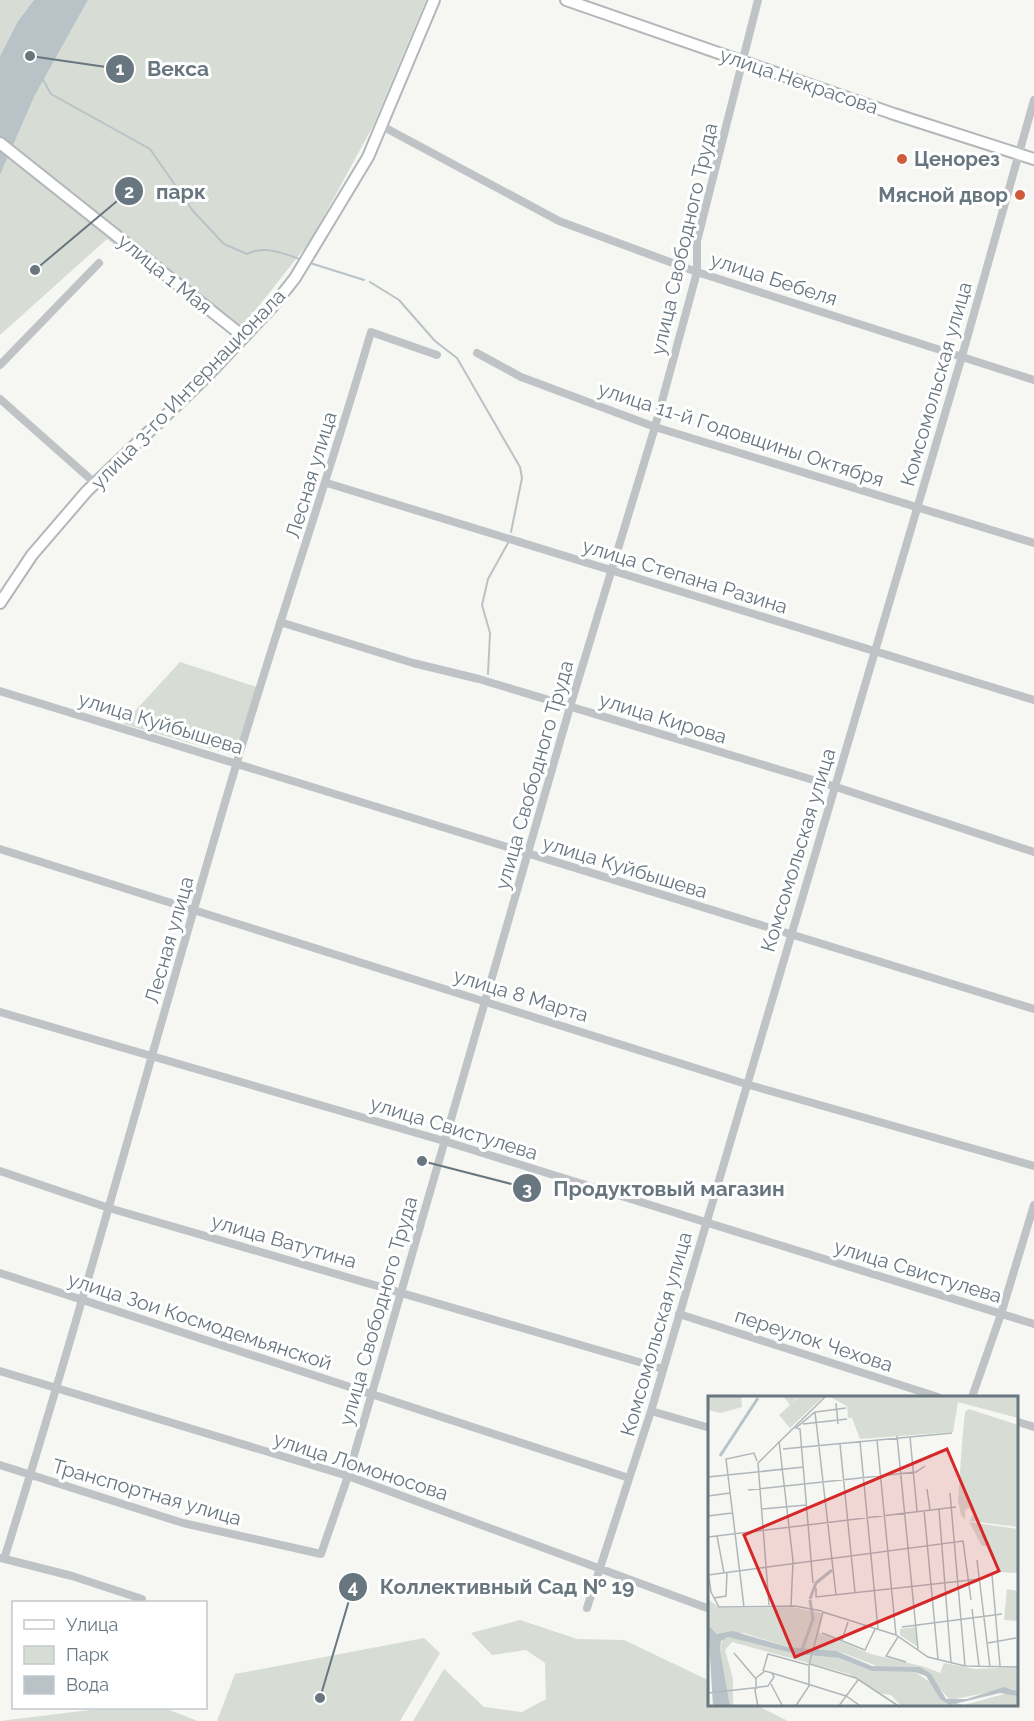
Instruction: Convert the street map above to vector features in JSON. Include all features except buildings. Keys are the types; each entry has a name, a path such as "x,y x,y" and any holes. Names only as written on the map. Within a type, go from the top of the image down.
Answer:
{"street":[{"name":"улица 3-го Интернационала","path":"0,603 32,555 96,484 244,337 296,278 368,157 434,0"},
{"name":"улица Некрасова","path":"566,0 742,62 1034,159"},
{"name":"улица Свободного Труда","path":"321,1554 348,1476 399,1292 570,707 614,570 655,428 697,272 697,241 758,0"},
{"name":"Комсомольская улица","path":"587,1608 651,1411 833,786 962,356 1034,100"},
{"name":"улица Бебеля","path":"382,126 559,221 697,272 1034,380"},
{"name":"улица 1 Мая","path":"0,144 244,337"},
{"path":"0,365 99,263"},
{"name":"Лесная улица","path":"2,1559 30,1475 110,1208 237,763 280,622 327,483 371,332 436,355"},
{"name":"улица 11-й Годовщины Октября","path":"477,353 521,377 655,428 1034,543"},
{"path":"0,399 96,484"},
{"name":"улица Степана Разина","path":"327,483 1034,700"},
{"name":"улица Кирова","path":"280,622 833,786 1034,852"},
{"name":"улица Куйбышева","path":"0,691 527,855 1034,1009"},
{"name":"улица 8 Марта","path":"0,849 194,912 746,1084 1034,1166"},
{"name":"улица Свистулева","path":"0,1012 444,1142 1034,1324"},
{"name":"улица Ватутина","path":"0,1171 110,1208 663,1369"},
{"path":"972,1396 1001,1314 1034,1205"},
{"name":"улица Зои Космодемьянской","path":"0,1273 629,1478"},
{"name":"переулок Чехова","path":"679,1314 935,1396"},
{"name":"улица Ломоносова","path":"0,1371 348,1476 707,1608"},
{"path":"651,1411 708,1427"},
{"path":"1019,1423 1034,1427"},
{"name":"Транспортная улица","path":"0,1465 183,1523 321,1554"},
{"path":"2,1559 72,1576 142,1599"}],"green space":[{"path":"0,0 34,0 18,21 0,56"},
{"path":"88,0 426,0 373,126 311,240 235,336 107,239 0,335 0,175 35,95"},
{"path":"180,662 257,687 236,756 123,724"},
{"path":"520,1620 577,1639 624,1640 708,1680 708,1706 758,1706 788,1721 413,1721 444,1669 484,1707 522,1712 546,1699 545,1663 526,1650 492,1655 471,1633"},
{"path":"424,1638 440,1653 400,1721 217,1721 235,1674"},
{"path":"98,1709 167,1709 198,1721 0,1721"}],"water":[{"path":"34,0 88,0 35,95 0,175 0,56 18,21"}],"waterway":[{"path":"42,78 51,94 150,149 193,211 224,244 247,254 267,250 302,260"},
{"path":"307,262 364,280"},
{"path":"370,282 399,300 435,341 457,358 520,467 522,478 511,532"},
{"path":"488,674 490,633 482,605 488,579 508,543"}],"place":[{"name":"Векса","path":"30,56"},
{"name":"Ценорез","path":"902,159"},
{"name":"Мясной двор","path":"1020,195"},
{"name":"парк","path":"35,270"},
{"name":"Продуктовый магазин","path":"422,1161"},
{"name":"Коллективный Сад № 19","path":"320,1698"}]}
